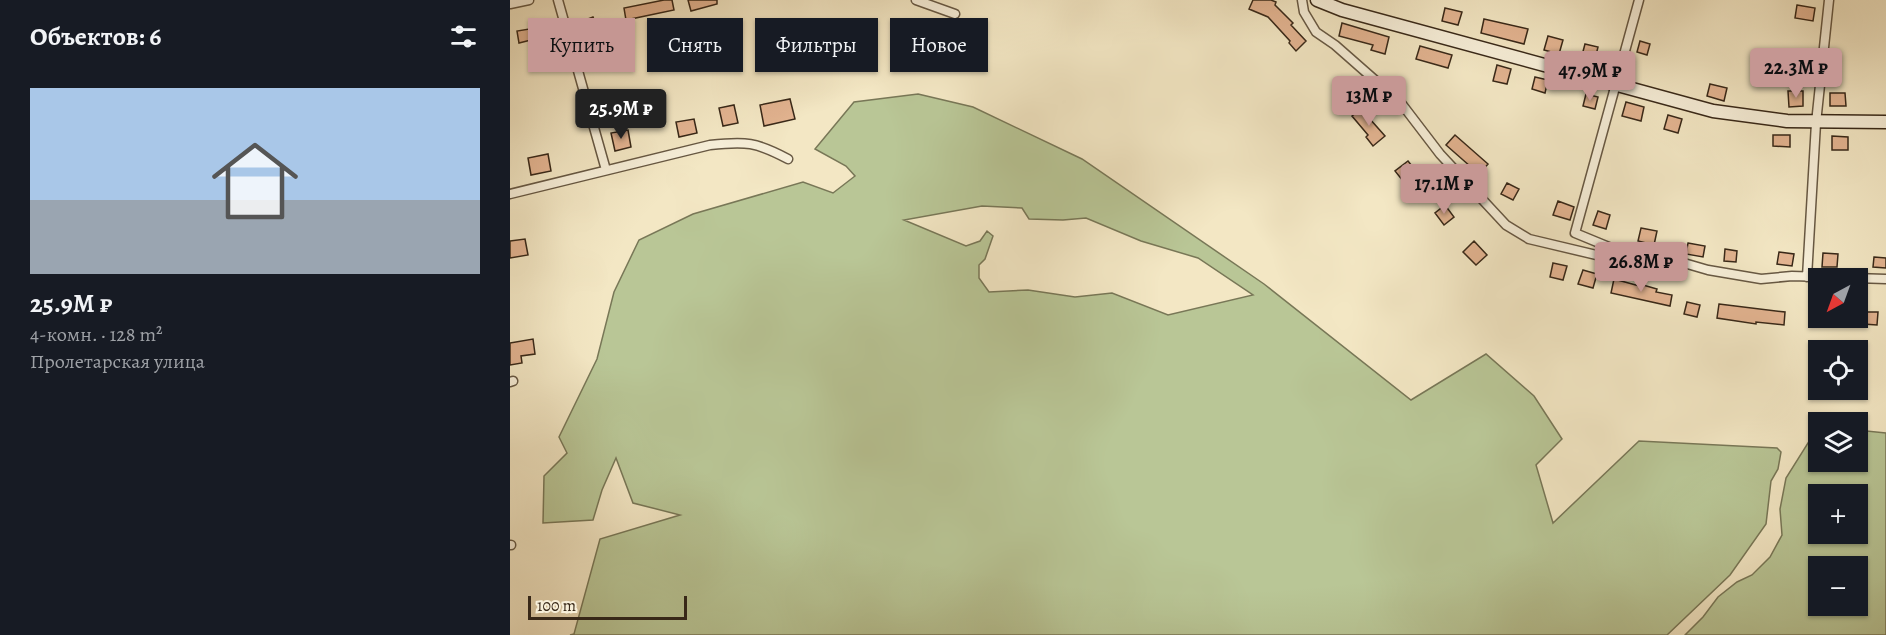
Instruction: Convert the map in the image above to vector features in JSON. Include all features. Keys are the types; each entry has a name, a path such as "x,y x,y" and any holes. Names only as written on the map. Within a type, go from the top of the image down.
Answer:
{"street":[{"path":"510,3 529,0"},
{"path":"558,0 606,170"},
{"path":"916,0 955,14"},
{"path":"1302,0 1304,12 1316,33 1335,45 1401,104 1440,154 1506,225 1529,239 1630,263 1677,261 1708,270 1761,279 1807,277 1886,279"},
{"path":"1317,0 1344,5 1713,111 1752,118 1816,123 1886,122"},
{"path":"1639,0 1575,232 1645,262"},
{"path":"1807,277 1816,123 1829,0"},
{"path":"510,194 710,145 742,142 766,147 788,159"}],"green space":[{"path":"918,94 973,107 1082,159 1264,284 1411,400 1486,354 1534,396 1562,439 1536,465 1553,523 1639,441 1777,448 1781,452 1778,469 1771,481 1766,524 1730,575 1667,635 570,635 574,634 600,539 680,515 633,503 616,458 602,490 593,520 543,523 544,476 567,453 559,437 597,359 614,292 639,240 693,214 803,182 833,193 855,176 846,166 815,149 854,102","holes":["982,206 1022,208 1029,219 1086,218 1141,241 1198,258 1253,295 1168,315 1112,293 1075,297 1028,290 989,292 979,278 979,265 985,259 993,236 987,231 980,241 966,246 904,220"]},
{"path":"1868,431 1886,433 1886,635 1685,635 1718,597 1737,582 1752,575 1770,557 1782,535 1780,509 1786,478 1808,443 1808,472 1868,472"}],"building":[{"path":"672,0 674,10 626,18 624,8"},
{"path":"688,0 717,0 717,4 691,11"},
{"path":"1253,0 1276,2 1275,5 1293,23 1291,25 1306,41 1296,51 1268,17 1249,9"},
{"path":"1797,5 1815,8 1813,21 1795,18"},
{"path":"1445,8 1462,12 1458,25 1442,21"},
{"path":"1484,19 1528,29 1524,44 1481,33"},
{"path":"1342,23 1389,37 1385,54 1371,50 1373,45 1339,36"},
{"path":"528,29 528,41 519,43 517,31"},
{"path":"1548,36 1563,40 1559,54 1544,50"},
{"path":"1640,41 1650,44 1647,55 1637,52"},
{"path":"1585,44 1598,47 1594,63 1581,59"},
{"path":"1420,46 1452,55 1448,68 1416,59"},
{"path":"1497,65 1511,69 1507,84 1493,81"},
{"path":"1535,77 1548,80 1545,93 1532,89"},
{"path":"1710,84 1727,88 1724,101 1707,96"},
{"path":"1788,91 1803,91 1803,106 1789,107"},
{"path":"1830,93 1845,93 1846,106 1830,106"},
{"path":"1586,94 1598,97 1595,109 1583,106"},
{"path":"790,99 795,119 764,126 760,105"},
{"path":"1626,102 1644,107 1641,121 1622,116"},
{"path":"734,105 738,123 723,126 719,108"},
{"path":"1361,109 1385,136 1373,146 1366,137 1368,135 1352,116"},
{"path":"1668,115 1682,119 1678,133 1664,129"},
{"path":"694,119 697,133 679,137 676,122"},
{"path":"628,130 631,147 615,151 611,133"},
{"path":"1455,135 1488,164 1479,174 1446,145"},
{"path":"1773,135 1790,135 1790,147 1773,146"},
{"path":"1832,136 1848,137 1848,150 1832,150"},
{"path":"548,154 551,171 531,175 528,158"},
{"path":"1408,161 1416,171 1403,181 1395,171"},
{"path":"1507,183 1519,189 1513,200 1501,194"},
{"path":"1558,201 1574,207 1570,220 1553,215"},
{"path":"1445,205 1454,217 1444,225 1435,213"},
{"path":"1598,211 1610,215 1606,229 1593,225"},
{"path":"1641,228 1657,231 1654,245 1638,241"},
{"path":"525,239 528,255 510,258 510,241"},
{"path":"1474,241 1487,255 1476,265 1463,252"},
{"path":"1688,243 1705,246 1703,257 1686,254"},
{"path":"1725,249 1737,251 1736,262 1724,261"},
{"path":"1779,252 1794,254 1792,266 1777,264"},
{"path":"1823,253 1838,254 1837,267 1822,267"},
{"path":"1874,257 1886,258 1886,268 1873,267"},
{"path":"1553,263 1567,266 1563,280 1550,277"},
{"path":"1583,270 1597,274 1593,288 1578,284"},
{"path":"1614,279 1643,287 1643,285 1657,289 1656,292 1672,295 1670,306 1611,293"},
{"path":"1687,302 1700,305 1697,317 1684,314"},
{"path":"1719,304 1785,312 1784,325 1756,322 1756,324 1717,318"},
{"path":"1868,312 1878,312 1877,325 1868,324"},
{"path":"533,339 535,354 521,356 522,363 510,365 510,343"}]}
